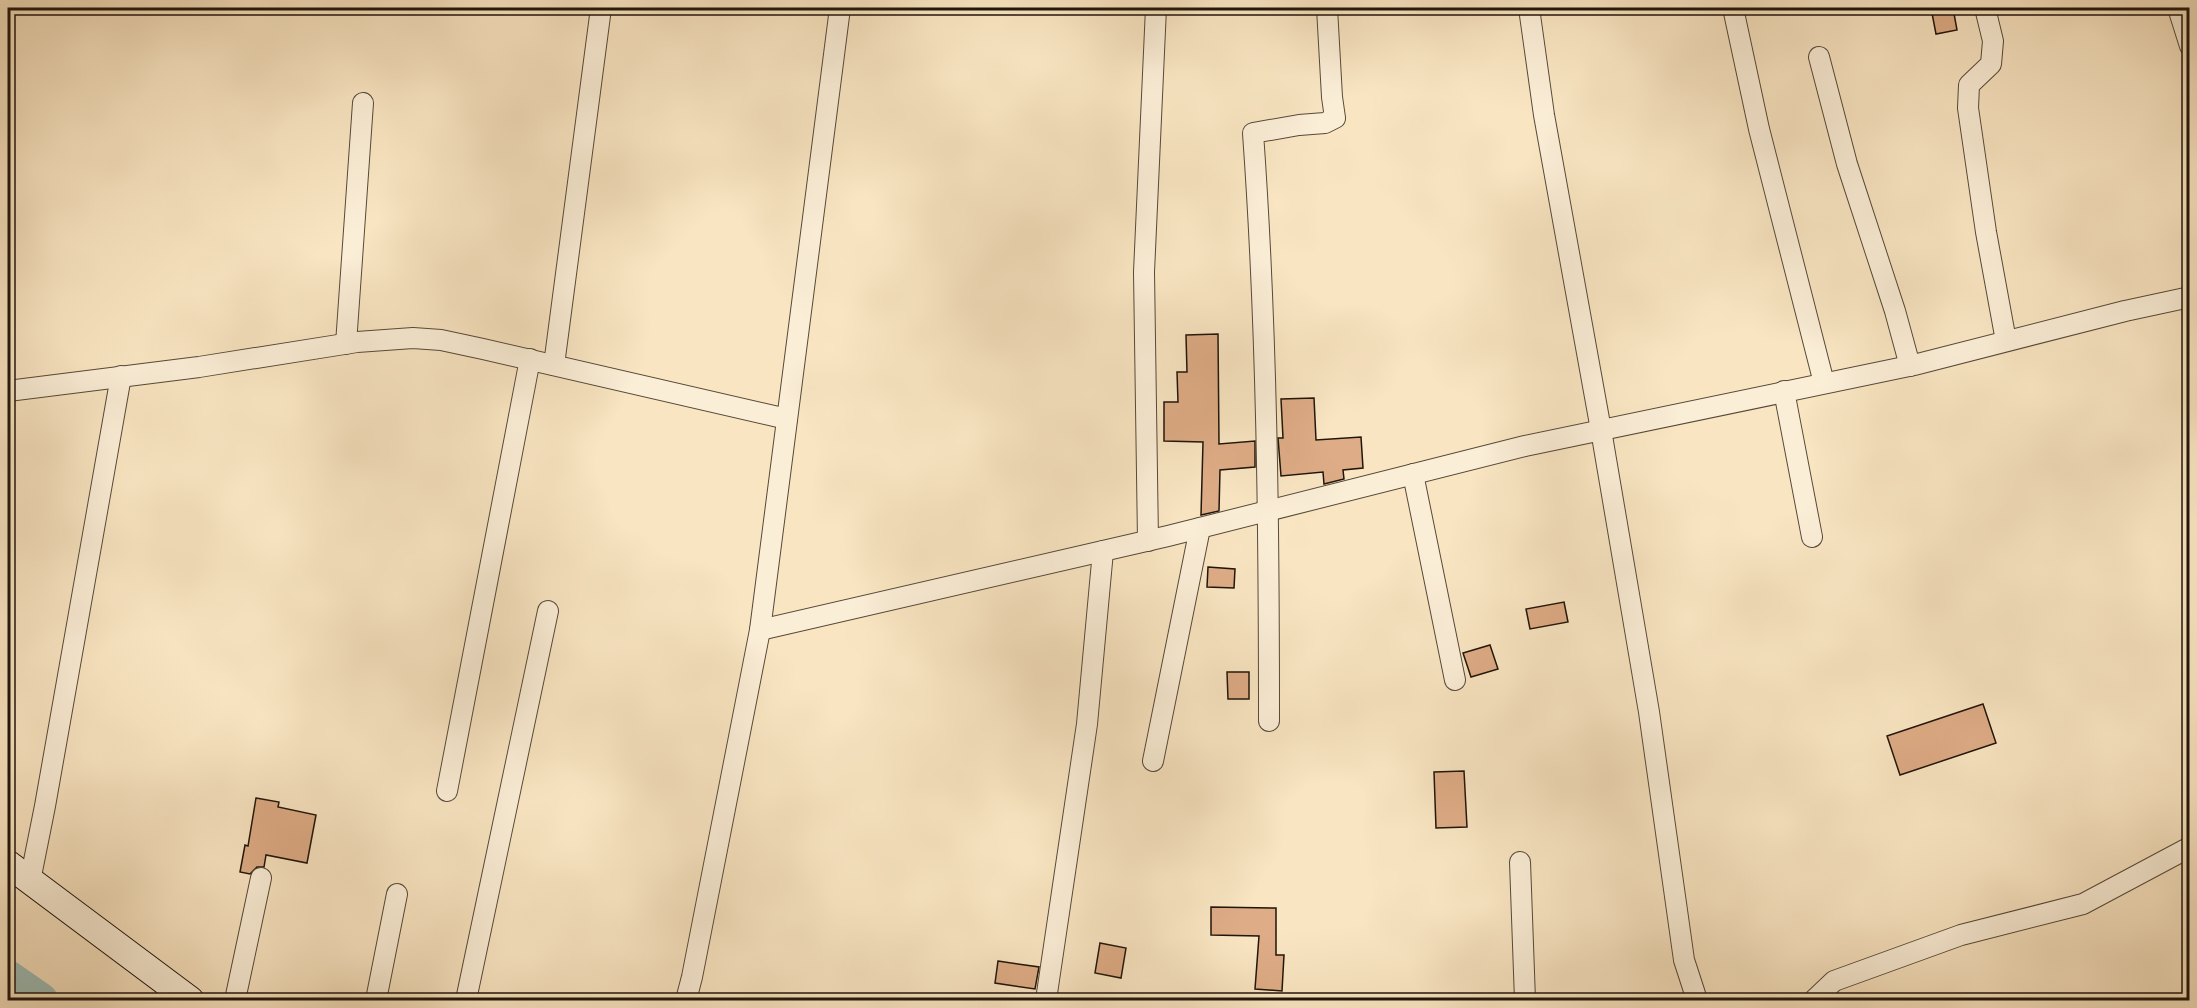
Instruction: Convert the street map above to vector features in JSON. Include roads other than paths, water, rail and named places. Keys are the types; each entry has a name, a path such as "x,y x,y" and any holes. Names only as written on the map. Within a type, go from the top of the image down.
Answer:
{"street":[{"path":"554,364 602,8"},
{"path":"686,1000 760,630 840,8"},
{"path":"1149,541 1144,272 1156,8"},
{"path":"1269,721 1269,510 1253,133 1299,124 1325,123 1335,118 1327,8"},
{"path":"1529,8 1544,115 1649,712 1684,960 1697,1000"},
{"path":"1733,8 1760,129 1824,383"},
{"path":"1984,8 1993,41 1991,64 1969,85 1968,108 1986,232 2006,341"},
{"path":"2178,8 2190,46"},
{"path":"1819,57 1847,164 1895,311 1910,366"},
{"path":"346,344 363,103"},
{"path":"760,630 1149,541 1525,446 1910,366 2125,310 2190,297"},
{"path":"8,391 210,365 346,344 412,338 441,340 554,364 787,419"},
{"path":"447,791 530,359"},
{"path":"30,881 120,376"},
{"path":"1784,391 1812,537"},
{"path":"1413,474 1455,680"},
{"path":"1153,760 1200,528"},
{"path":"1046,1000 1086,724 1103,552"},
{"path":"466,1000 548,610"},
{"path":"1814,1000 1834,981 1960,935 2083,904 2190,847"},
{"path":"1520,862 1525,1000"},
{"path":"8,864 190,1000"},
{"path":"236,1000 261,878"},
{"path":"376,1000 398,894"}],"waterway":[{"path":"8,977 41,1000"}]}
